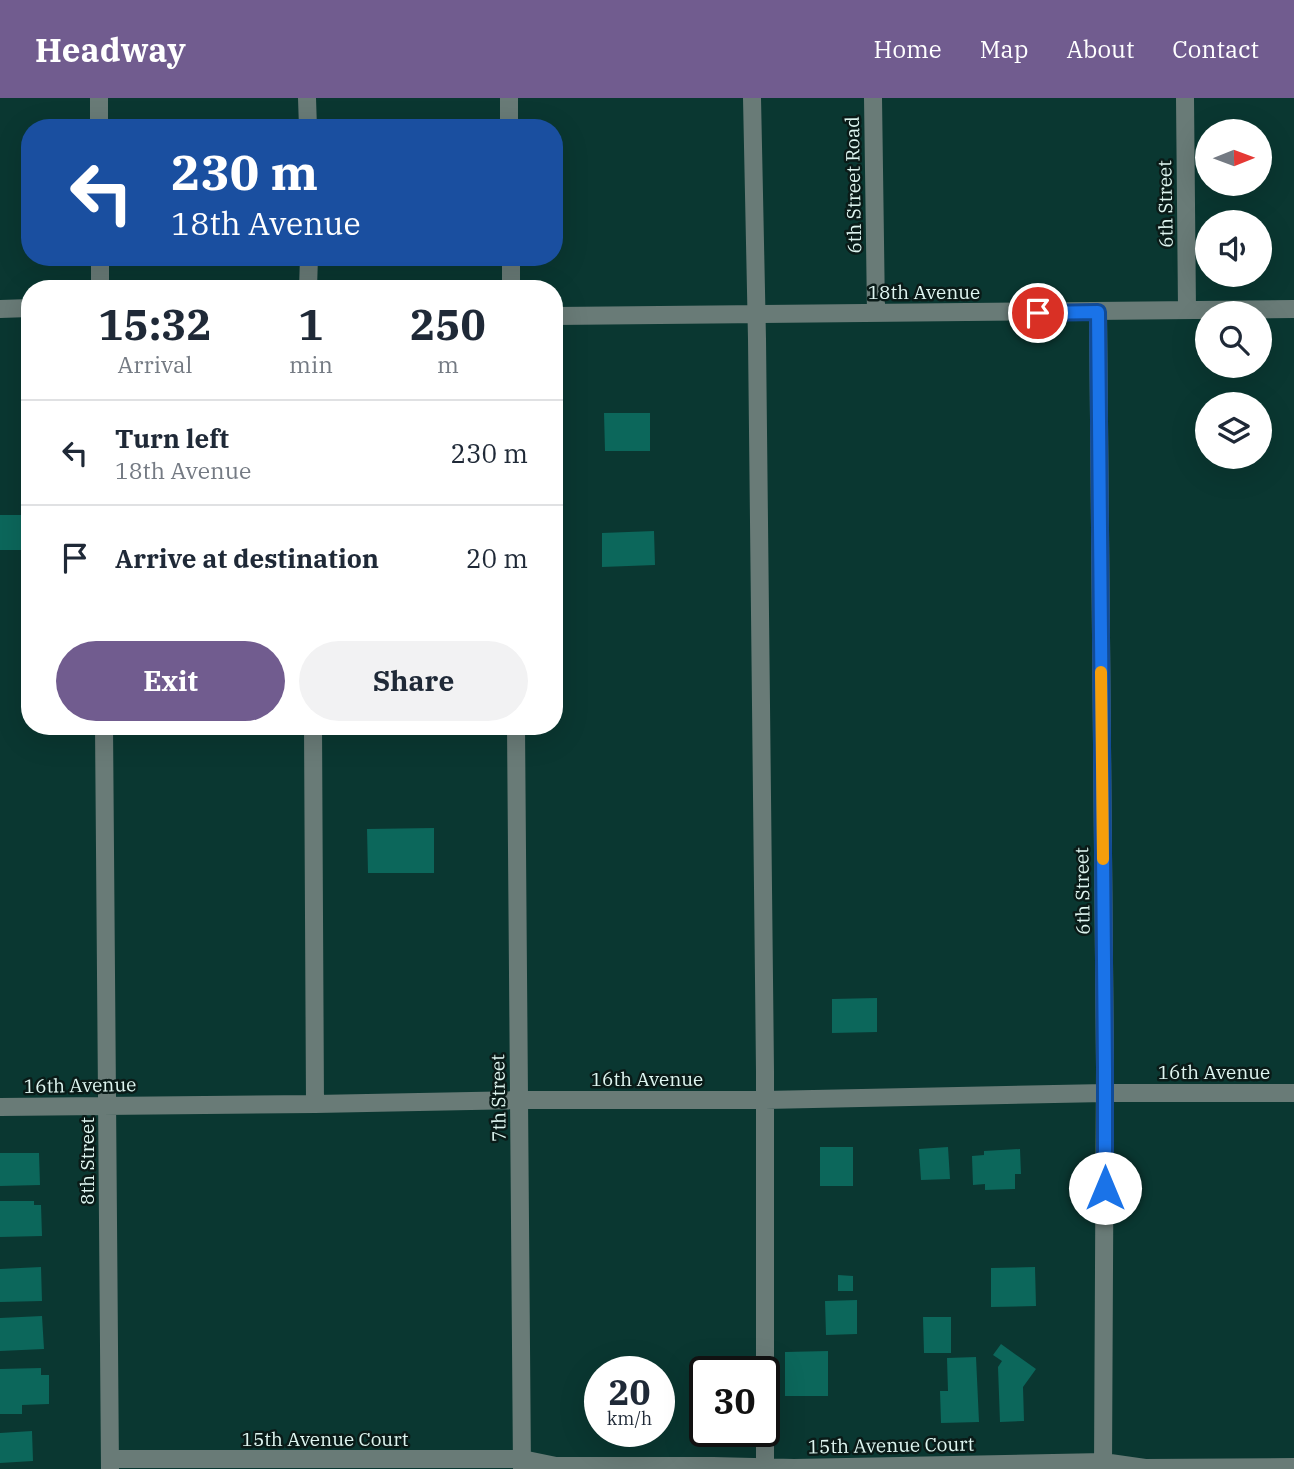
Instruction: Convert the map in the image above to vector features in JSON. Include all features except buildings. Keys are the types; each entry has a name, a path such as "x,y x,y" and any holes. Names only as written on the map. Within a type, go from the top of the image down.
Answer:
{"street":[{"path":"99,98 99,119"},
{"path":"307,98 307,119"},
{"path":"509,98 509,119"},
{"path":"752,98 757,314 765,1100 765,1468"},
{"name":"6th Street Road","path":"873,98 876,313"},
{"name":"6th Street","path":"1185,98 1187,310"},
{"path":"0,309 21,308"},
{"name":"18th Avenue","path":"563,316 1294,309"},
{"name":"6th Street","path":"1098,312 1105,1093 1103,1466"},
{"name":"8th Street","path":"104,735 110,1464"},
{"path":"313,735 315,1104"},
{"name":"7th Street","path":"516,735 522,1464"},
{"name":"16th Avenue","path":"0,1107 1294,1093"},
{"name":"15th Avenue Court","path":"110,1464 522,1464 765,1468 1294,1467"}],"slow traffic":[{"path":"1101,672 1103,859"}],"route":[{"path":"1038,313 1098,312 1105,1188"}]}
